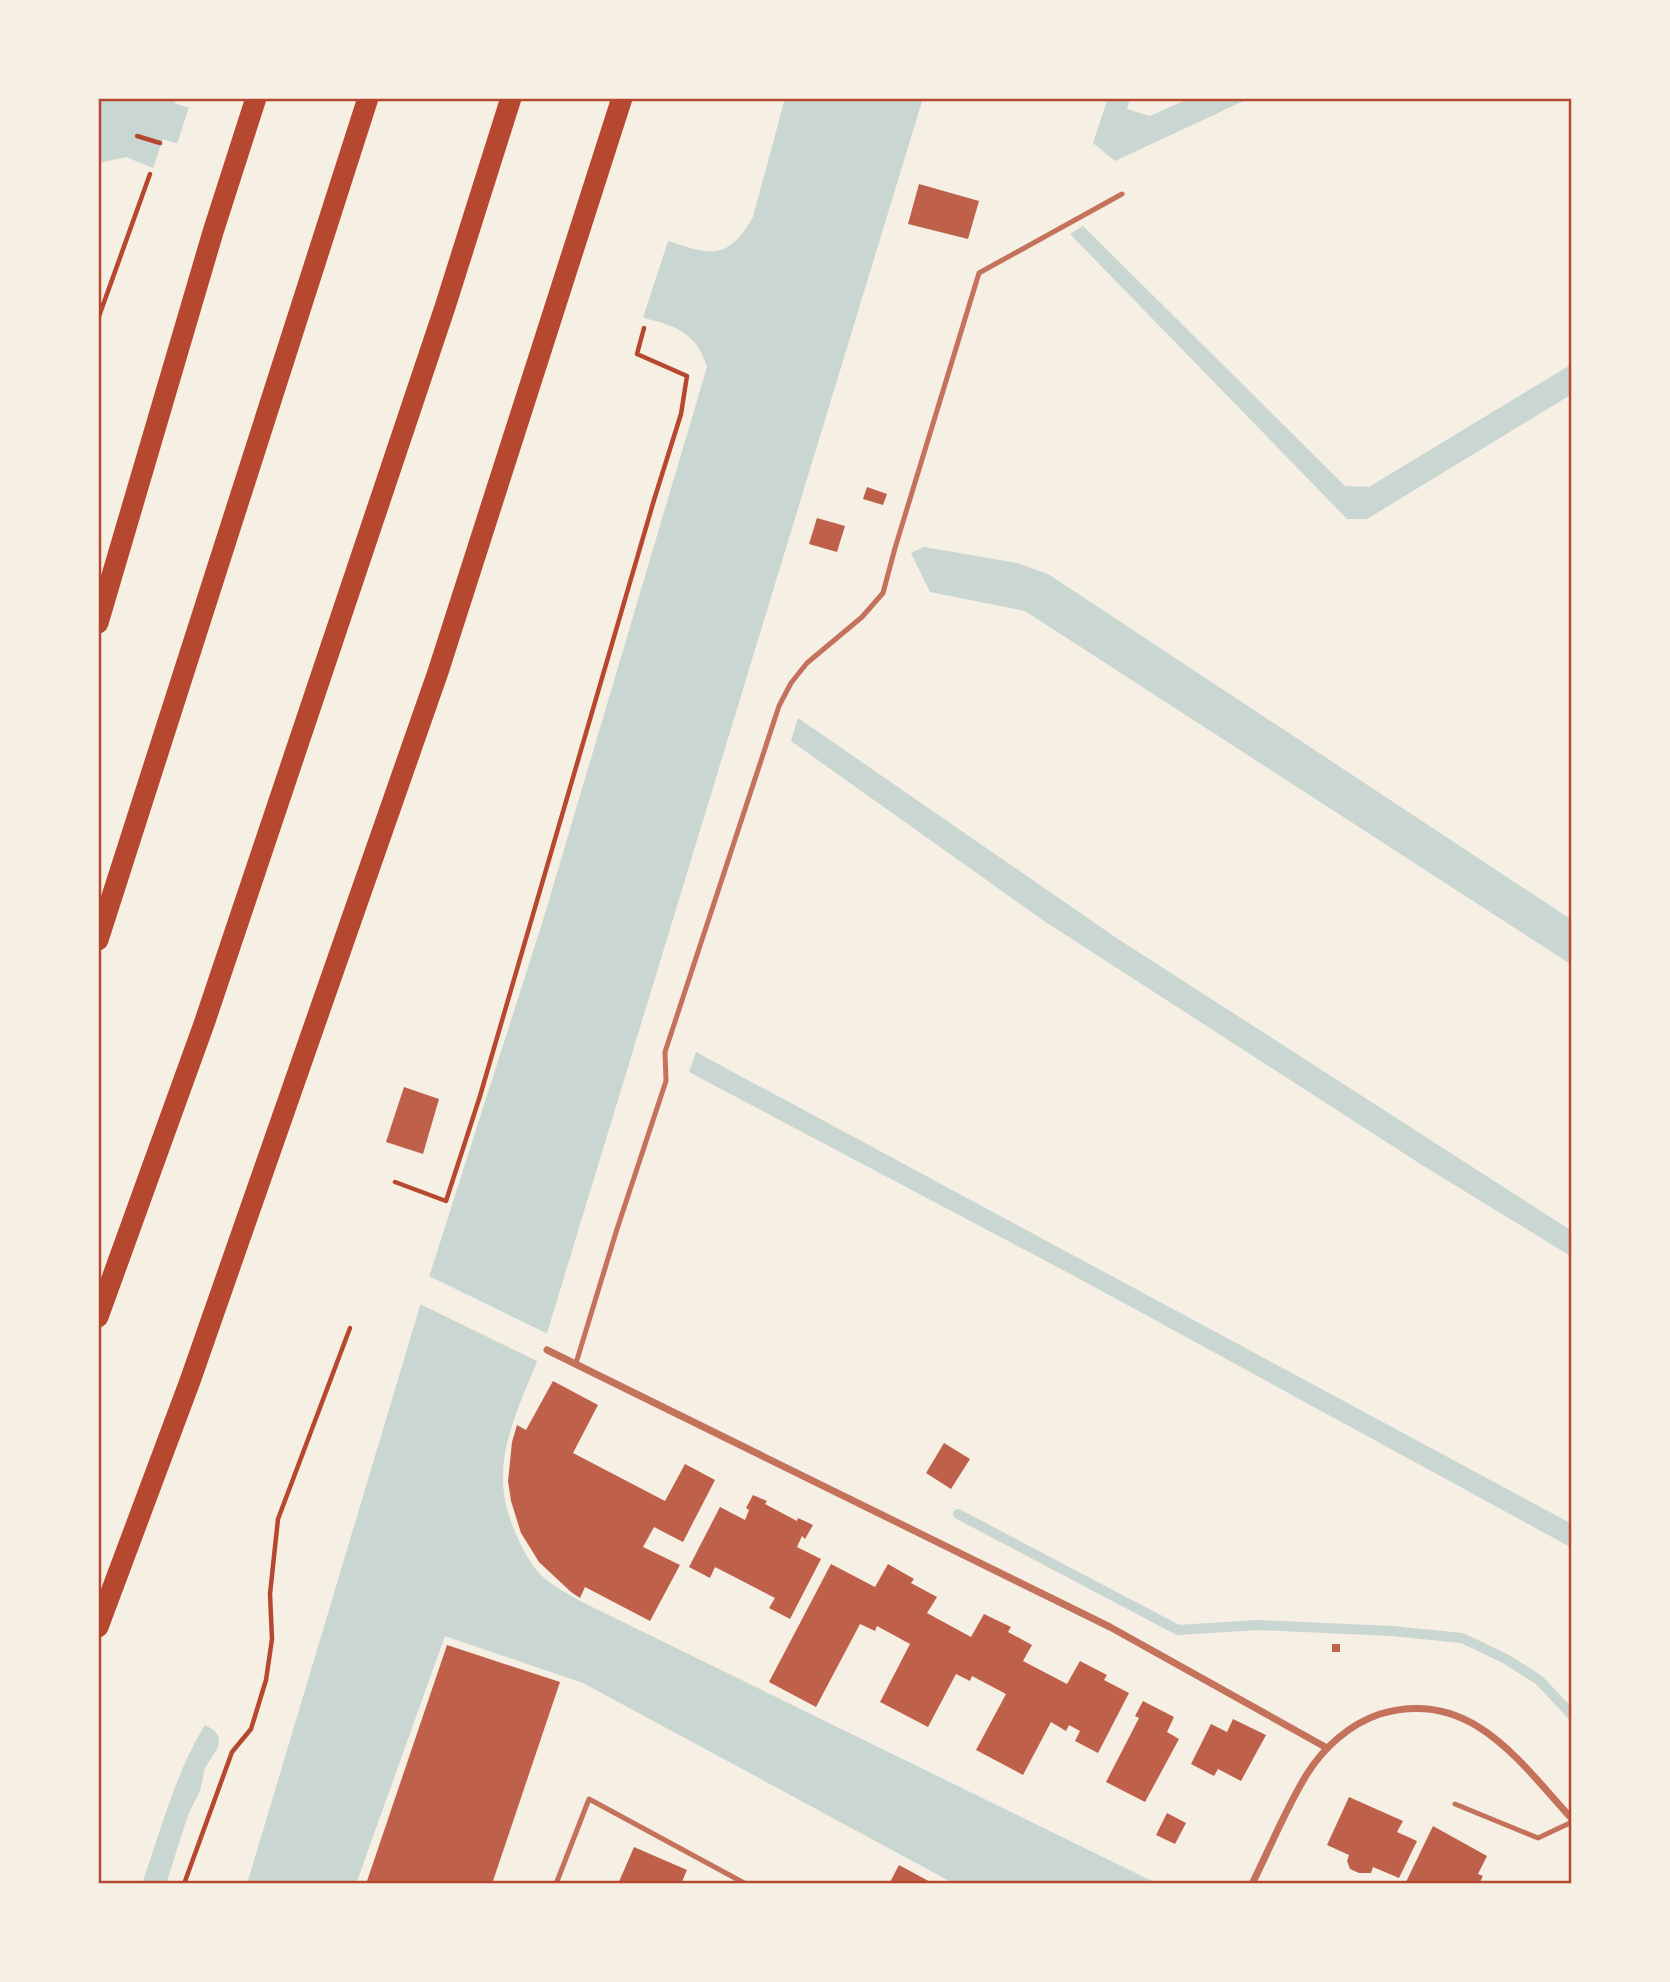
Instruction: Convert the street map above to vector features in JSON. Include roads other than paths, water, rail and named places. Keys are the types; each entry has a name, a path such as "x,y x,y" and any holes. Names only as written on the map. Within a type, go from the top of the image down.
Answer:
{"highway":[{"path":"98,623 213,232 256,98"},
{"path":"98,940 369,98"},
{"path":"98,1317 204,1024 445,307 511,98"},
{"path":"98,1627 190,1381 429,699 622,98"}],"street":[{"path":"547,1350 1110,1627 1327,1748"},
{"path":"1252,1884 1307,1774 1327,1748 1366,1718 1385,1713 1424,1708 1448,1711 1471,1721 1495,1737 1516,1757 1572,1821"}],"lane":[{"path":"576,1363 666,1081 664,1052 779,706 791,683 807,663 862,617 883,593 979,273 1122,194"},
{"path":"556,1884 589,1799 746,1884"},
{"path":"1455,1804 1538,1838 1572,1821"}],"waterway":[{"path":"958,1514 1178,1630 1257,1625 1392,1631 1462,1638 1506,1659 1539,1680 1572,1715"}]}
